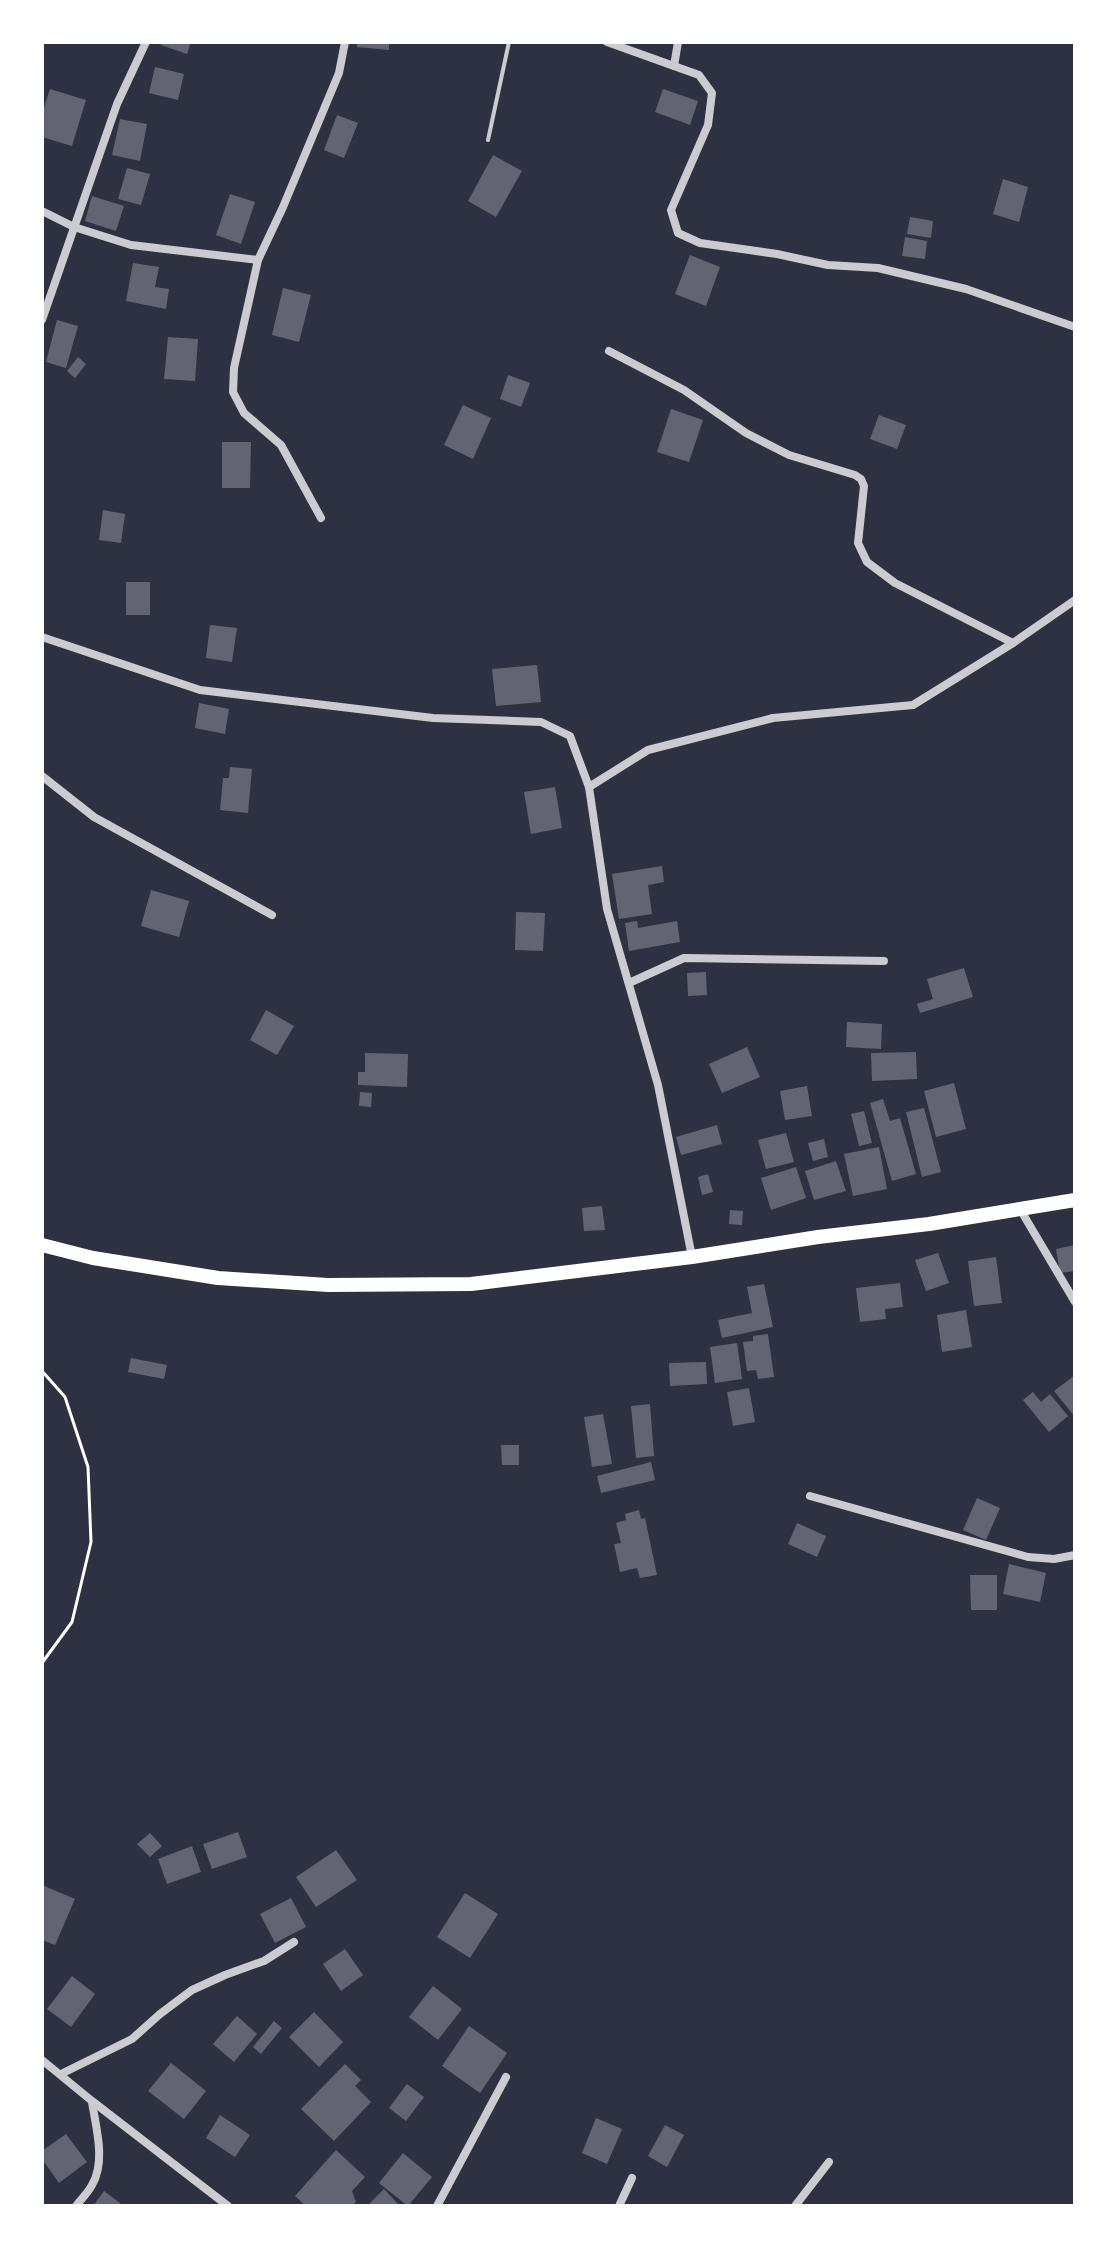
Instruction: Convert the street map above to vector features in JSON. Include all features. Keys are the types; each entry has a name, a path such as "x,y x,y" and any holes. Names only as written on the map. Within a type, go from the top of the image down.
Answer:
{"main road":[{"path":"42,1245 93,1258 218,1278 328,1285 471,1284 692,1257 1075,1200"}],"street":[{"path":"42,320 117,104 146,42"},
{"path":"321,518 281,445 244,413 233,392 234,368 258,260 339,73 345,42"},
{"path":"607,42 699,75 712,93 708,125 671,210 678,233 700,243 828,265 878,268 966,289 1075,327"},
{"path":"674,66 678,42"},
{"path":"42,211 74,227 131,245 258,260"},
{"path":"609,351 684,390 746,433 789,455 861,479 864,486 858,543 867,562 895,583 1013,643"},
{"path":"589,787 648,750 759,721 913,705 1075,600"},
{"path":"42,637 200,690 433,718 541,722 570,736 589,787 607,909 658,1085 692,1257"},
{"path":"42,776 94,817 272,915"},
{"path":"629,983 684,958 884,961"},
{"path":"1020,1209 1075,1302"},
{"path":"810,1496 1028,1557 1054,1559 1075,1555"},
{"path":"61,2074 132,2039 192,1990 264,1961 294,1942"},
{"path":"42,2060 228,2206"},
{"path":"437,2206 506,2077"},
{"path":"76,2206 92,2185 99,2167 92,2101"},
{"path":"795,2206 829,2162"},
{"path":"619,2206 632,2178"}],"lane":[{"path":"488,140 509,42"}],"path":[{"path":"42,1371 65,1397 88,1467 91,1542 72,1622 42,1663"}],"building":[{"path":"162,42 191,42 187,54 161,45"},
{"path":"357,42 389,42 389,50 357,47"},
{"path":"155,67 184,74 178,100 149,93"},
{"path":"50,89 86,100 72,146 42,137 42,114"},
{"path":"663,89 698,101 690,125 655,112"},
{"path":"337,115 358,123 344,158 324,150"},
{"path":"120,119 147,124 140,161 112,155"},
{"path":"493,155 522,171 496,217 468,201"},
{"path":"127,168 150,174 141,205 118,199"},
{"path":"1003,179 1028,187 1019,222 993,214"},
{"path":"230,194 255,202 241,244 216,235"},
{"path":"92,196 124,206 116,231 85,221"},
{"path":"910,217 933,221 931,238 907,234"},
{"path":"905,237 927,241 925,259 902,256"},
{"path":"690,255 720,267 706,306 675,294"},
{"path":"133,263 159,267 155,287 169,289 166,309 126,301"},
{"path":"283,288 311,295 299,342 272,335"},
{"path":"57,320 78,326 66,368 46,362"},
{"path":"168,337 198,339 195,381 164,379"},
{"path":"78,357 86,364 75,378 67,371"},
{"path":"508,375 530,383 521,407 500,399"},
{"path":"463,405 491,418 473,459 444,445"},
{"path":"671,409 703,420 689,462 657,452"},
{"path":"879,415 906,425 897,449 870,439"},
{"path":"222,442 251,442 250,488 222,488"},
{"path":"103,510 125,514 121,543 99,540"},
{"path":"126,582 150,582 150,615 126,615"},
{"path":"210,625 237,628 232,662 206,658"},
{"path":"537,665 541,702 496,706 492,669"},
{"path":"199,703 229,709 225,734 195,728"},
{"path":"230,767 252,769 248,813 220,810 223,778 229,778"},
{"path":"555,787 562,828 531,834 524,792"},
{"path":"662,866 664,882 648,885 652,914 619,919 612,874"},
{"path":"151,890 189,901 179,937 141,926"},
{"path":"516,912 545,913 543,951 515,950"},
{"path":"637,921 638,928 677,921 680,942 629,951 625,923"},
{"path":"964,968 973,997 920,1013 917,1004 933,999 927,979"},
{"path":"706,972 707,995 688,996 687,973"},
{"path":"266,1010 294,1026 277,1055 250,1040"},
{"path":"847,1022 882,1024 881,1049 846,1047"},
{"path":"747,1047 760,1077 722,1093 709,1064"},
{"path":"916,1052 917,1079 872,1081 871,1053"},
{"path":"365,1053 408,1054 407,1087 358,1085 358,1072 365,1072"},
{"path":"954,1083 966,1129 936,1137 924,1091"},
{"path":"807,1086 812,1116 785,1120 780,1091"},
{"path":"360,1092 372,1093 371,1107 359,1106"},
{"path":"883,1099 890,1121 900,1118 916,1174 892,1181 870,1103"},
{"path":"924,1108 941,1172 922,1177 906,1112"},
{"path":"864,1111 872,1143 859,1146 851,1114"},
{"path":"717,1125 722,1144 681,1155 676,1137"},
{"path":"786,1133 794,1162 766,1169 758,1140"},
{"path":"824,1139 828,1157 813,1161 808,1143"},
{"path":"879,1147 887,1189 853,1196 844,1154"},
{"path":"836,1161 846,1191 814,1200 805,1171"},
{"path":"796,1167 806,1198 771,1210 761,1178"},
{"path":"708,1174 713,1192 702,1195 698,1177"},
{"path":"602,1206 605,1230 584,1231 582,1208"},
{"path":"730,1210 743,1211 742,1225 729,1224"},
{"path":"1075,1245 1075,1271 1060,1273 1056,1249"},
{"path":"938,1253 949,1283 926,1291 915,1260"},
{"path":"996,1257 1002,1303 974,1306 968,1261"},
{"path":"900,1283 903,1307 885,1309 886,1319 860,1322 856,1288"},
{"path":"764,1284 773,1327 722,1338 718,1320 752,1313 747,1287"},
{"path":"966,1310 972,1347 942,1352 937,1315"},
{"path":"768,1334 774,1377 758,1379 756,1370 747,1371 743,1342 753,1341 753,1336"},
{"path":"737,1343 742,1379 715,1383 710,1347"},
{"path":"131,1358 167,1365 164,1379 128,1372"},
{"path":"706,1362 707,1384 670,1386 669,1363"},
{"path":"1075,1375 1075,1417 1054,1391"},
{"path":"749,1388 755,1422 733,1426 727,1392"},
{"path":"1033,1392 1041,1402 1050,1394 1068,1416 1049,1432 1023,1400"},
{"path":"650,1404 654,1456 636,1458 631,1406"},
{"path":"603,1414 612,1464 592,1467 584,1417"},
{"path":"501,1445 519,1445 519,1465 502,1465"},
{"path":"651,1462 655,1480 601,1493 597,1476"},
{"path":"977,1498 1000,1508 986,1540 963,1530"},
{"path":"639,1510 641,1519 645,1518 657,1575 640,1578 637,1568 620,1572 614,1544 621,1543 616,1523 626,1520 625,1514"},
{"path":"797,1523 826,1536 817,1557 788,1544"},
{"path":"1009,1564 1046,1573 1040,1602 1003,1594"},
{"path":"970,1575 997,1575 997,1610 971,1610"},
{"path":"238,1832 247,1857 212,1869 203,1844"},
{"path":"150,1833 162,1846 150,1857 137,1844"},
{"path":"192,1846 201,1872 167,1884 158,1859"},
{"path":"336,1850 357,1880 316,1907 296,1877"},
{"path":"42,1885 75,1899 55,1945 42,1940"},
{"path":"465,1893 498,1914 470,1958 437,1937"},
{"path":"291,1898 306,1927 275,1943 260,1914"},
{"path":"345,1949 363,1975 341,1991 323,1964"},
{"path":"72,1976 95,1994 71,2027 47,2009"},
{"path":"433,1986 462,2009 438,2040 409,2017"},
{"path":"314,2012 343,2042 319,2067 289,2037"},
{"path":"237,2016 257,2034 234,2062 213,2044"},
{"path":"274,2021 282,2028 261,2054 253,2047"},
{"path":"469,2026 507,2053 480,2093 442,2066"},
{"path":"171,2063 206,2091 184,2119 148,2091"},
{"path":"345,2064 361,2080 355,2086 371,2102 334,2141 301,2109"},
{"path":"407,2084 424,2097 406,2121 389,2108"},
{"path":"220,2115 250,2135 235,2157 206,2138"},
{"path":"596,2118 622,2129 607,2164 582,2153"},
{"path":"665,2125 684,2135 667,2167 648,2156"},
{"path":"66,2134 87,2162 59,2183 42,2159 42,2151"},
{"path":"336,2150 365,2177 352,2191 356,2202 352,2206 306,2206 295,2196"},
{"path":"403,2153 432,2177 408,2206 379,2183"},
{"path":"384,2189 400,2206 373,2206 370,2203"},
{"path":"104,2191 124,2206 93,2206"}]}
